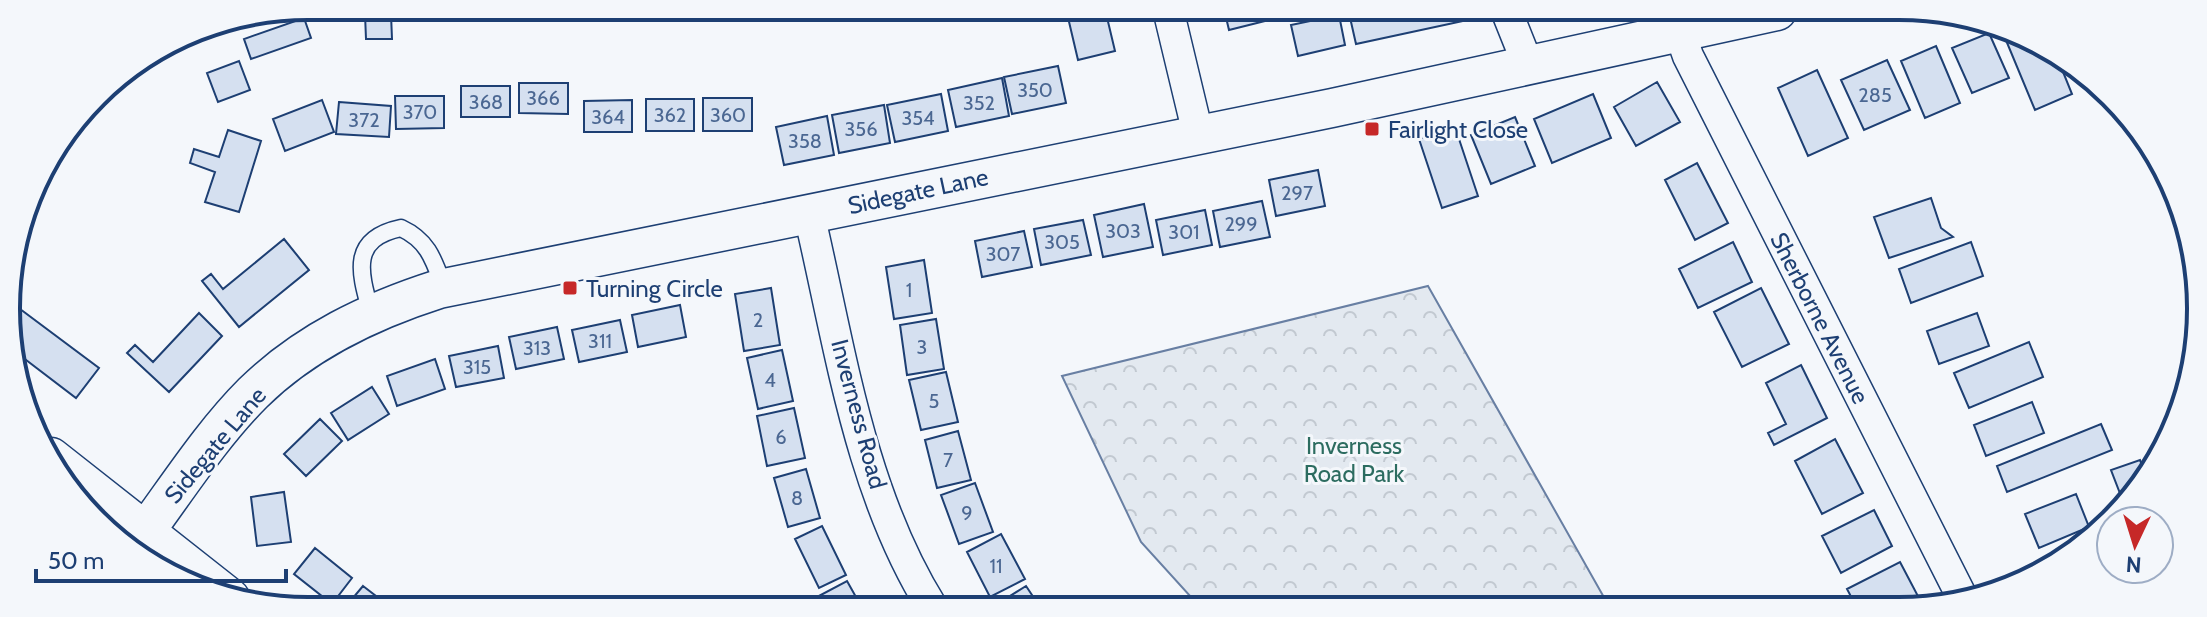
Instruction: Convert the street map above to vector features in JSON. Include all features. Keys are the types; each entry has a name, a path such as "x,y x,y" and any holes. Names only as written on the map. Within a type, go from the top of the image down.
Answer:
{"street":[{"path":"1171,20 1198,134"},
{"path":"1510,20 1528,65"},
{"name":"Sidegate Lane","path":"147,529 253,393 315,344 371,313 444,288 1737,20"},
{"name":"Sherborne Avenue","path":"1680,33 1688,56 1959,590"},
{"name":"Inverness Road","path":"809,214 867,459 909,570 926,597"},
{"path":"71,472 206,578"}],"lane":[{"path":"371,313 361,276 361,259 370,243 385,232 401,228 420,239 434,259 444,288"}],"green space":[{"name":"Inverness Road Park","path":"1428,286 1604,597 1191,597 1141,542 1062,376"}],"building":[{"path":"305,20 311,38 251,59 244,39"},
{"path":"365,20 391,20 392,39 366,39"},
{"path":"1069,20 1108,20 1115,51 1078,60"},
{"path":"1227,20 1269,20 1229,30"},
{"path":"1315,20 1340,20 1345,45 1298,56 1291,25"},
{"path":"1351,20 1463,20 1463,21 1356,44"},
{"path":"1990,35 2009,78 1972,93 1952,48"},
{"path":"2006,41 2063,72 2072,94 2035,110"},
{"path":"1936,46 1960,103 1925,118 1901,61"},
{"path":"1887,60 1910,110 1864,130 1841,80"},
{"path":"239,61 250,90 218,102 207,73"},
{"path":"1058,66 1066,103 1012,114 1004,77"},
{"path":"1817,70 1848,138 1808,156 1778,88"},
{"path":"1002,78 1009,116 956,127 948,90"},
{"path":"1657,82 1680,122 1636,146 1614,107"},
{"path":"519,83 568,83 568,114 519,113"},
{"path":"461,86 510,86 510,117 461,117"},
{"path":"941,94 948,131 895,142 887,105"},
{"path":"1593,94 1611,138 1552,163 1534,119"},
{"path":"395,96 444,96 444,128 396,129"},
{"path":"703,98 752,98 752,131 703,131"},
{"path":"646,99 694,99 694,131 646,131"},
{"path":"322,100 334,132 285,151 273,119"},
{"path":"632,100 632,132 584,132 584,101"},
{"path":"339,102 391,106 389,137 336,134"},
{"path":"884,105 890,143 839,153 832,115"},
{"path":"827,116 834,155 784,165 776,127"},
{"path":"1515,117 1535,166 1491,184 1471,135"},
{"path":"1455,127 1478,196 1442,208 1419,139"},
{"path":"228,130 261,141 239,212 205,202 215,172 190,163 194,149 219,157"},
{"path":"1697,163 1728,223 1695,240 1665,180"},
{"path":"1318,170 1325,206 1276,216 1269,180"},
{"path":"1931,198 1941,228 1953,237 1889,258 1874,217"},
{"path":"1262,201 1270,237 1220,247 1213,211"},
{"path":"1144,204 1153,247 1103,257 1094,215"},
{"path":"1205,210 1212,245 1163,255 1156,220"},
{"path":"1083,220 1091,255 1041,265 1034,229"},
{"path":"1024,231 1032,267 982,277 975,241"},
{"path":"284,239 309,270 239,327 202,281 211,274 223,289"},
{"path":"1733,242 1752,282 1698,308 1679,269"},
{"path":"1971,242 1983,276 1911,303 1899,269"},
{"path":"924,260 932,313 894,319 886,267"},
{"path":"771,288 780,345 744,351 735,294"},
{"path":"1761,288 1789,344 1742,367 1714,312"},
{"path":"680,305 686,337 638,347 632,315"},
{"path":"20,309 99,368 76,398 25,359"},
{"path":"199,313 222,336 169,392 127,353 135,345 153,362"},
{"path":"1977,313 1989,346 1939,364 1927,331"},
{"path":"936,319 944,369 907,375 900,325"},
{"path":"620,320 627,352 579,362 572,330"},
{"path":"557,327 564,359 516,369 509,337"},
{"path":"2029,342 2043,377 1969,408 1954,373"},
{"path":"498,346 504,378 456,387 449,356"},
{"path":"782,350 793,401 758,409 747,358"},
{"path":"435,359 445,389 397,406 387,376"},
{"path":"1801,365 1827,418 1774,445 1768,433 1786,424 1766,383"},
{"path":"946,372 958,422 921,430 909,380"},
{"path":"372,387 389,414 348,440 331,413"},
{"path":"2032,402 2044,433 1986,456 1974,425"},
{"path":"794,408 805,458 767,466 757,416"},
{"path":"320,419 342,441 306,476 284,454"},
{"path":"2101,424 2112,450 2007,492 1997,466"},
{"path":"958,431 971,480 937,488 925,440"},
{"path":"1835,439 1863,493 1822,514 1795,461"},
{"path":"2140,460 2141,464 2120,493 2111,470"},
{"path":"806,469 820,518 788,527 774,478"},
{"path":"975,483 993,532 959,544 941,495"},
{"path":"284,492 291,542 257,546 251,497"},
{"path":"2076,494 2088,525 2039,548 2025,514"},
{"path":"1874,510 1892,546 1841,573 1822,536"},
{"path":"822,526 846,575 819,588 795,539"},
{"path":"1001,534 1025,579 990,597 967,552"},
{"path":"315,548 352,578 337,597 323,597 294,574"},
{"path":"1900,562 1918,596 1851,597 1847,589"},
{"path":"847,581 856,597 817,597"},
{"path":"363,586 377,597 354,597"},
{"path":"1026,586 1033,597 1008,597"}],"place":[{"name":"Fairlight Close","path":"1372,129"},
{"name":"Turning Circle","path":"570,288"}]}
